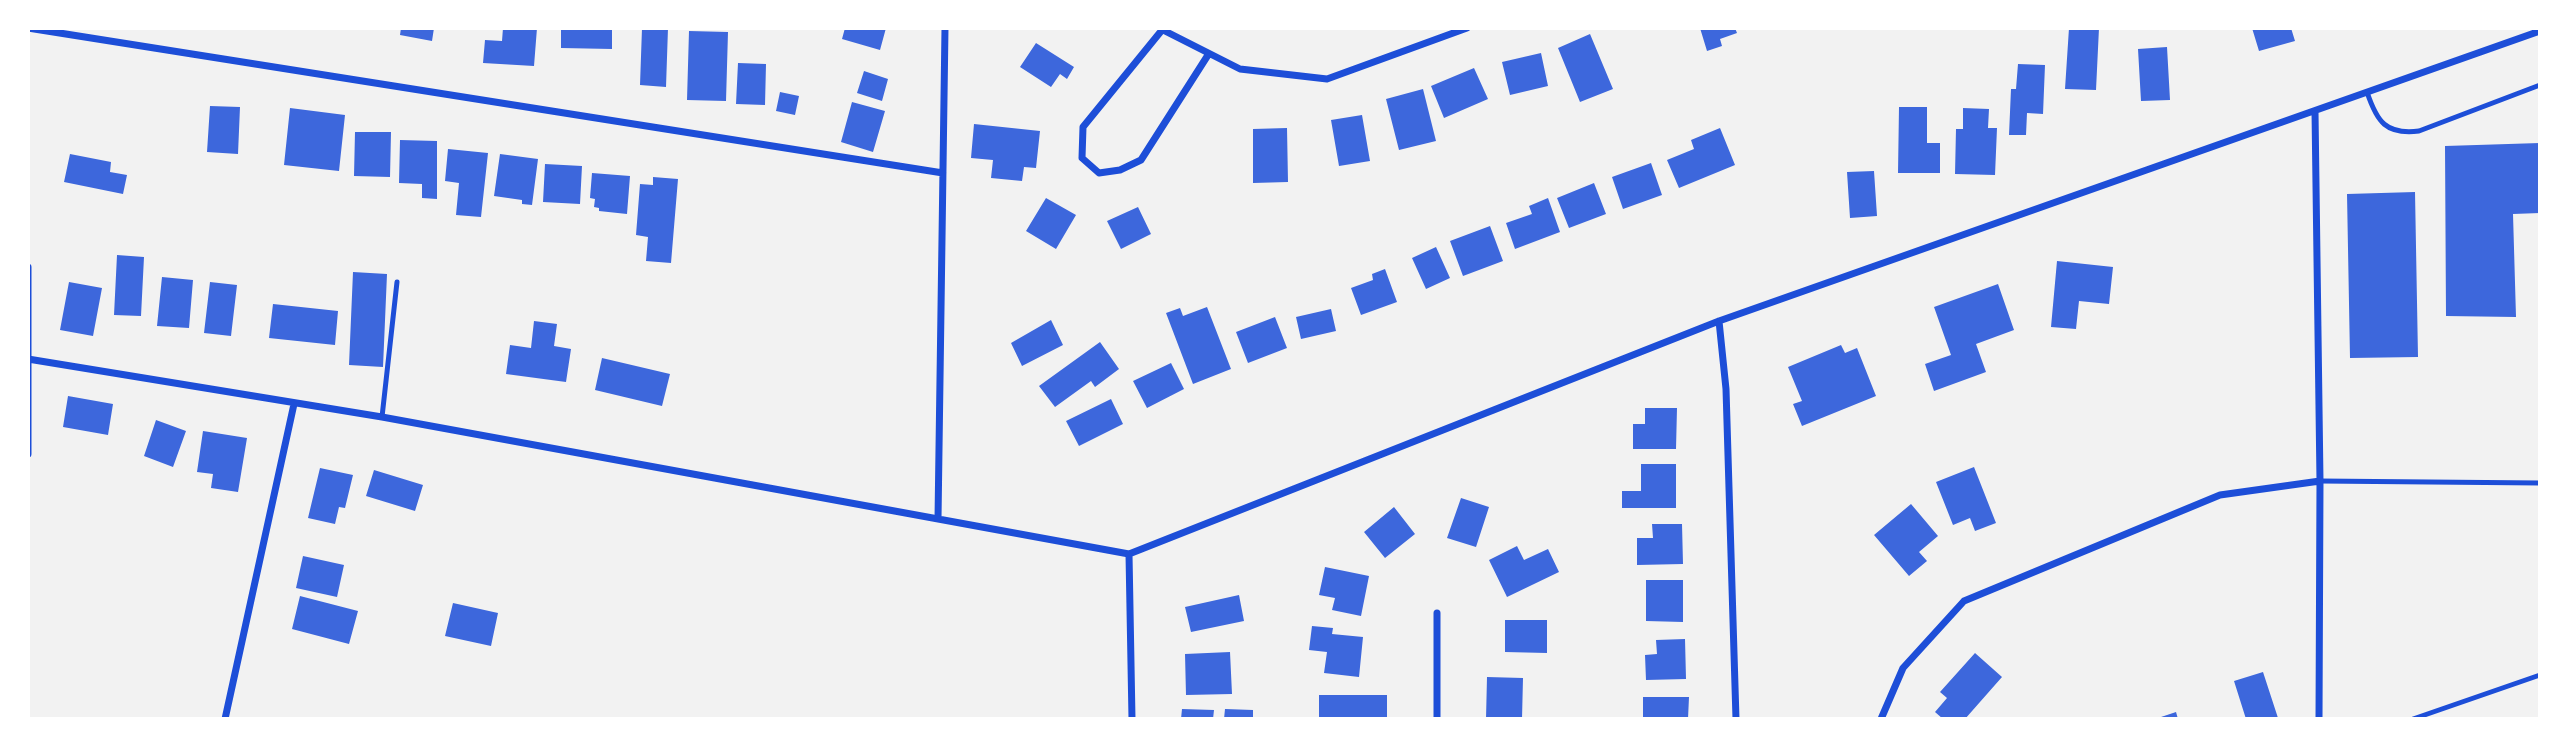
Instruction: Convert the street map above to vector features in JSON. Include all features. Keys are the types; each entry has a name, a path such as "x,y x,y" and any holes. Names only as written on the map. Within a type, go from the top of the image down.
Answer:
{"street":[{"path":"28,28 943,173"},
{"path":"938,519 944,28"},
{"path":"1208,55 1141,160 1120,170 1099,173 1082,159 1083,127 1161,29 1240,69 1327,79 1467,28"},
{"path":"29,359 382,417 1129,554 1719,321 2540,31"},
{"path":"2315,111 2320,481 2319,719"},
{"path":"28,267 28,454"},
{"path":"1719,321 1726,389 1736,719"},
{"path":"225,719 294,404"},
{"path":"1881,719 1903,668 1964,601 2220,495 2320,481"},
{"path":"1129,554 1132,719"},
{"path":"1437,612 1437,719"}],"lane":[{"path":"2367,92 2373,111 2382,123 2394,131 2404,133 2419,131 2540,85"},
{"path":"382,417 397,282"},
{"path":"2320,481 2540,483"},
{"path":"2413,719 2540,675"}],"building":[{"path":"401,28 434,28 432,41 400,35"},
{"path":"503,28 537,28 534,66 483,63 485,40 502,41"},
{"path":"561,28 612,28 612,49 561,48"},
{"path":"642,28 668,28 666,87 640,85"},
{"path":"845,28 886,28 880,50 842,39"},
{"path":"1700,28 1735,28 1737,33 1720,39 1722,46 1707,51"},
{"path":"2069,28 2099,28 2096,90 2065,89"},
{"path":"2252,28 2291,28 2295,41 2259,51"},
{"path":"689,31 728,32 726,101 687,100"},
{"path":"1590,34 1613,89 1580,102 1558,48"},
{"path":"1036,43 1074,67 1067,79 1060,74 1051,87 1020,67"},
{"path":"2167,47 2170,100 2141,101 2138,49"},
{"path":"1541,53 1548,86 1510,95 1502,62"},
{"path":"738,63 766,64 765,105 736,104"},
{"path":"2018,64 2045,65 2043,114 2027,113 2026,135 2009,135 2011,89 2016,89"},
{"path":"1474,68 1488,99 1444,118 1431,86"},
{"path":"864,71 888,79 882,101 857,93"},
{"path":"1423,89 1436,141 1399,150 1386,99"},
{"path":"780,92 799,96 795,115 776,111"},
{"path":"852,102 885,111 873,152 841,142"},
{"path":"210,106 240,107 238,154 207,152"},
{"path":"1899,107 1927,107 1927,143 1940,143 1940,173 1898,173"},
{"path":"290,108 345,115 339,171 284,165"},
{"path":"1963,108 1989,109 1988,128 1997,128 1995,175 1955,174 1956,129 1963,129"},
{"path":"1362,115 1370,161 1339,166 1331,120"},
{"path":"974,124 1040,131 1036,168 1024,167 1022,181 991,178 993,160 971,158"},
{"path":"1287,128 1288,182 1253,183 1253,129"},
{"path":"1720,128 1735,165 1679,188 1667,160 1694,149 1691,140"},
{"path":"355,132 391,132 390,177 354,176"},
{"path":"400,140 437,141 437,199 422,198 422,184 399,183"},
{"path":"2540,143 2540,213 2513,214 2516,317 2446,316 2445,146"},
{"path":"448,149 488,153 481,217 456,215 459,183 445,181"},
{"path":"70,154 111,162 110,172 127,175 123,194 64,182"},
{"path":"500,154 538,159 532,205 522,204 522,200 494,196"},
{"path":"1651,163 1662,195 1623,209 1612,177"},
{"path":"545,164 582,166 580,204 543,202"},
{"path":"1874,171 1877,216 1850,218 1847,172"},
{"path":"592,173 630,176 627,214 599,211 599,208 594,207 595,199 590,198"},
{"path":"653,177 678,179 671,263 646,261 648,237 636,235 640,184 653,185"},
{"path":"1594,183 1606,214 1569,228 1557,198"},
{"path":"2415,192 2418,357 2350,358 2347,194"},
{"path":"1046,198 1076,215 1056,249 1026,231"},
{"path":"1548,198 1560,232 1515,249 1506,223 1532,214 1529,206"},
{"path":"1138,207 1151,234 1121,249 1107,221"},
{"path":"1490,226 1503,261 1463,276 1450,241"},
{"path":"1436,247 1450,278 1426,289 1412,258"},
{"path":"117,255 144,257 141,316 114,315"},
{"path":"2057,261 2113,267 2109,304 2079,301 2076,329 2051,327"},
{"path":"1385,269 1397,302 1361,315 1351,288 1373,280 1372,274"},
{"path":"353,272 387,274 383,367 349,365"},
{"path":"162,277 193,280 189,328 157,326"},
{"path":"69,282 102,288 93,336 60,330"},
{"path":"210,282 237,285 231,336 204,333"},
{"path":"1998,284 2014,330 1976,344 1986,372 1934,391 1925,364 1951,355 1934,307"},
{"path":"273,304 338,311 335,345 269,338"},
{"path":"1207,307 1231,369 1193,384 1166,313 1180,308 1183,316"},
{"path":"1331,309 1336,331 1301,339 1296,317"},
{"path":"1275,317 1287,348 1248,363 1236,332"},
{"path":"1051,320 1063,345 1022,366 1011,343"},
{"path":"534,321 557,324 554,346 571,349 566,382 506,374 510,345 531,348"},
{"path":"1100,342 1119,369 1095,387 1091,381 1055,407 1039,386"},
{"path":"1841,345 1845,353 1857,348 1876,396 1802,426 1793,404 1802,401 1788,367"},
{"path":"602,358 670,374 662,406 595,390"},
{"path":"1171,363 1184,389 1147,408 1133,381"},
{"path":"68,396 113,404 108,435 63,427"},
{"path":"1111,399 1123,424 1079,446 1066,421"},
{"path":"1645,408 1677,408 1676,449 1633,449 1633,424 1645,424"},
{"path":"156,420 186,431 173,467 144,456"},
{"path":"203,431 247,438 238,492 211,488 213,474 197,472"},
{"path":"1641,464 1676,464 1676,508 1622,508 1622,491 1641,491"},
{"path":"1974,467 1996,523 1975,531 1970,518 1953,525 1936,482"},
{"path":"320,468 353,475 345,508 339,507 335,524 308,518"},
{"path":"374,470 423,485 415,511 366,496"},
{"path":"1461,498 1489,507 1476,547 1447,538"},
{"path":"1911,504 1938,536 1919,552 1927,561 1909,576 1874,535"},
{"path":"1394,507 1415,534 1385,558 1364,532"},
{"path":"1652,524 1682,524 1683,564 1637,565 1637,538 1653,538"},
{"path":"1517,546 1524,560 1548,549 1559,572 1507,597 1489,560"},
{"path":"303,556 344,565 337,597 296,588"},
{"path":"1325,567 1369,576 1361,616 1332,610 1335,598 1319,595"},
{"path":"1646,580 1683,580 1683,622 1646,621"},
{"path":"1239,595 1244,621 1191,632 1185,607"},
{"path":"300,596 358,611 349,644 292,629"},
{"path":"453,603 498,613 491,646 445,636"},
{"path":"1505,620 1547,620 1547,653 1505,652"},
{"path":"1312,626 1333,628 1332,634 1363,637 1359,677 1324,673 1327,652 1309,650"},
{"path":"1685,639 1686,679 1646,680 1645,655 1657,654 1656,640"},
{"path":"1230,652 1232,694 1186,695 1185,654"},
{"path":"1975,653 2002,677 1965,719 1943,719 1935,712 1947,698 1940,692"},
{"path":"2263,672 2278,718 2246,719 2234,681"},
{"path":"1487,677 1523,678 1522,719 1486,719"},
{"path":"1319,695 1387,695 1387,719 1319,719"},
{"path":"1643,697 1689,697 1688,719 1643,719"},
{"path":"1182,709 1214,710 1213,719 1181,719"},
{"path":"1225,709 1253,710 1253,719 1224,719"},
{"path":"2176,712 2178,719 2155,719"}]}
